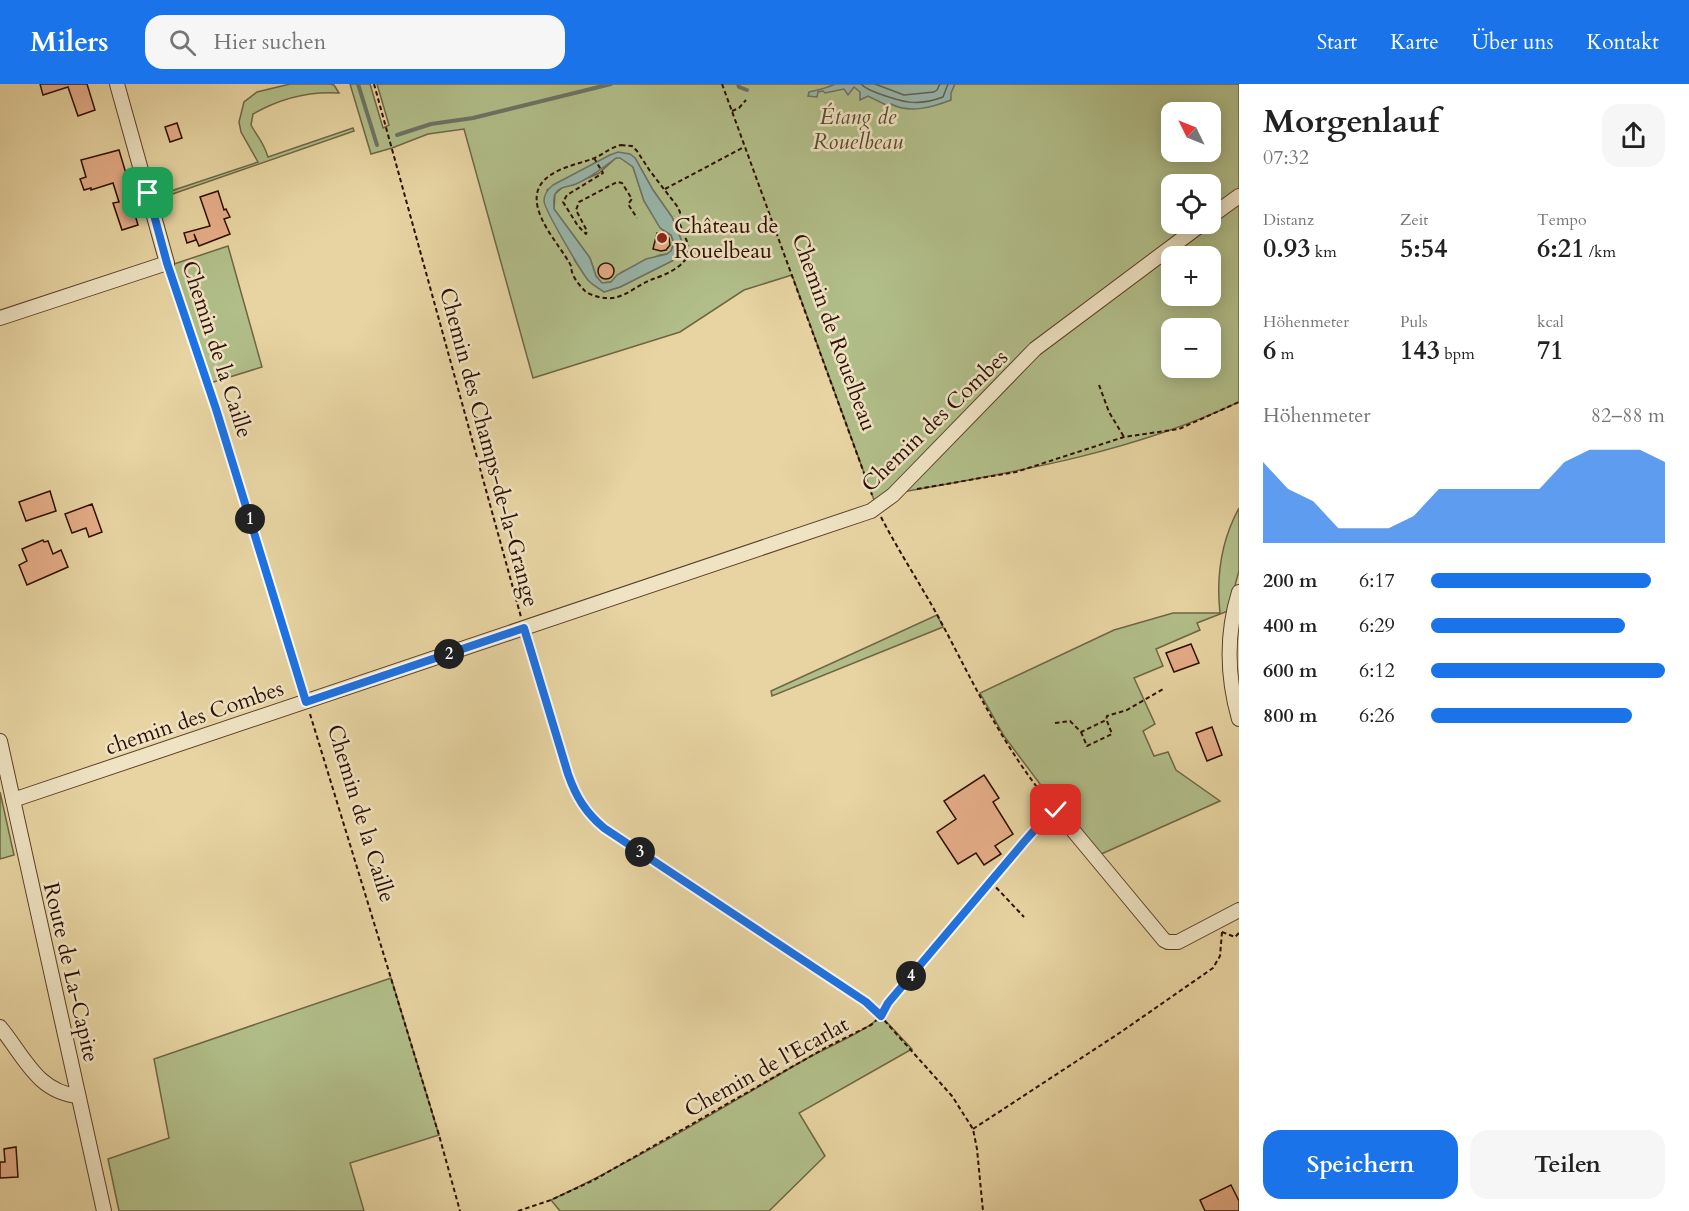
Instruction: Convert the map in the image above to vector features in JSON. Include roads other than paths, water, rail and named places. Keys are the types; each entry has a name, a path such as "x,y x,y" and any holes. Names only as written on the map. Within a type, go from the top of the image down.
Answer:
{"street":[{"name":"Chemin de la Caille","path":"0,318 167,263 117,84"},
{"path":"1221,209 1239,196"},
{"name":"Chemin des Combes","path":"524,628 863,514 885,501 1035,349 1189,234"},
{"path":"1239,592 1233,614 1229,654 1231,687 1239,719"},
{"name":"chemin des Combes","path":"13,800 524,628"},
{"name":"Route de La-Capite","path":"0,741 104,1211"},
{"path":"1052,806 1164,940 1178,942 1239,910"},
{"path":"0,1028 42,1083 59,1093 78,1096"}],"water":[{"path":"835,84 955,84 951,100 914,109 891,104 888,106 868,96 860,100 860,92 854,87 848,95 844,89 818,92 817,97 808,96 809,92"},
{"path":"618,152 630,154 635,158 672,217 684,247 680,257 620,287 604,292 590,282 584,274 544,201 553,185","holes":["616,158 620,158 633,167 644,201 660,228 671,235 674,243 667,254 646,259 617,275 611,282 602,283 596,276 590,258 554,209 554,197 559,189 582,181"]}],"waterway":[{"path":"358,84 377,145"},
{"path":"397,135 431,124 473,118 611,84"},
{"path":"738,84 739,87 747,90"}],"place":[{"name":"Château de Rouelbeau","path":"662,238"}],"park label":[{"name":"Étang de Rouelbeau","path":"858,128"}]}
